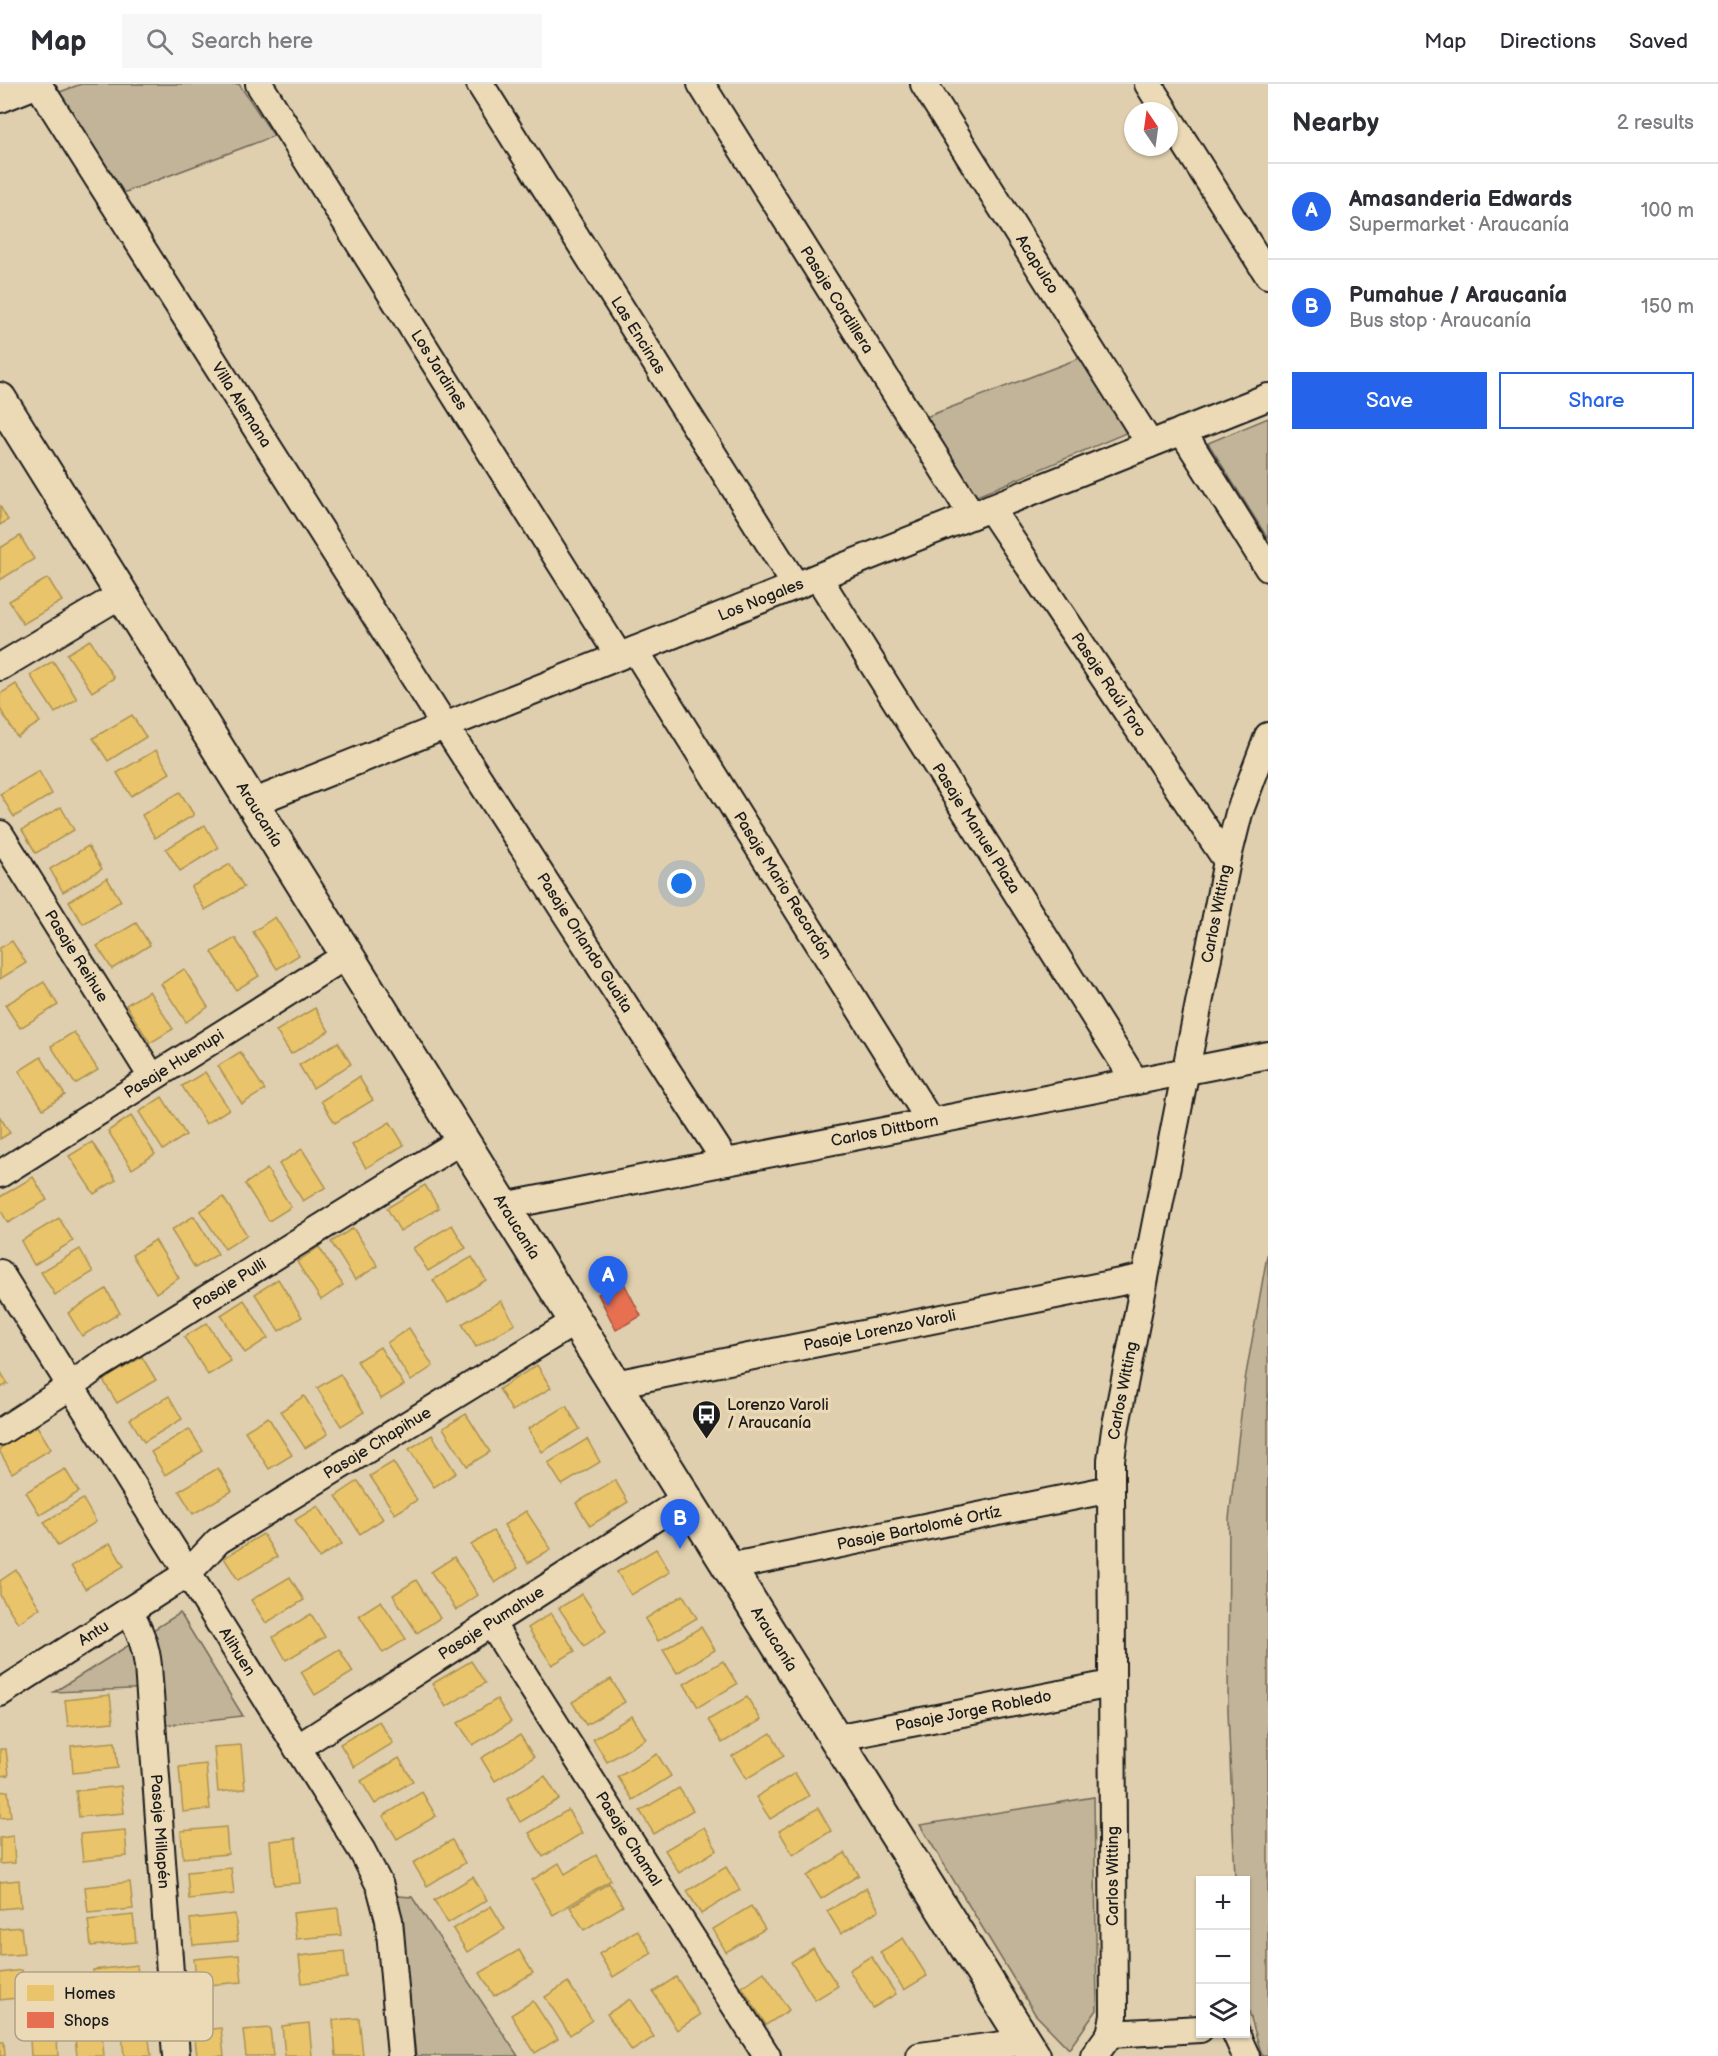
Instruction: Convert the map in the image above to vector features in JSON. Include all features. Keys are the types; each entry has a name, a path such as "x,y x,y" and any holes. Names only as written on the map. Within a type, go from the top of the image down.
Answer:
{"street":[{"path":"0,96 30,84"},
{"name":"Villa Alemana","path":"38,84 444,726"},
{"name":"Los Jardines","path":"259,84 627,653"},
{"name":"Las Encinas","path":"480,84 807,581"},
{"name":"Pasaje Cordillera","path":"701,84 981,512"},
{"name":"Acapulco","path":"924,84 1150,444"},
{"path":"1148,84 1159,102"},
{"path":"1178,132 1268,275"},
{"name":"Los Nogales","path":"252,803 1268,397"},
{"name":"Araucanía","path":"0,399 1029,2049"},
{"path":"1182,431 1268,568"},
{"name":"Pasaje Raúl Toro","path":"981,512 1227,861"},
{"name":"Pasaje Manuel Plaza","path":"807,581 1135,1081"},
{"path":"0,667 122,594"},
{"name":"Pasaje Mario Recordón","path":"627,653 930,1121"},
{"name":"Pasaje Orlando Guaita","path":"444,726 726,1162"},
{"name":"Carlos Witting","path":"1094,2056 1110,2034 1114,2016 1111,1489 1115,1430 1227,861 1239,813 1268,736"},
{"name":"Pasaje Reihue","path":"0,834 152,1077"},
{"name":"Pasaje Huenupi","path":"0,1174 347,955"},
{"name":"Carlos Dittborn","path":"504,1206 1268,1055"},
{"name":"Pasaje Pulli","path":"0,1432 95,1368 462,1140"},
{"name":"Alihuen","path":"0,1273 362,1851 380,1886 389,1920 400,2056"},
{"name":"Pasaje Lorenzo Varoli","path":"615,1384 1145,1277"},
{"name":"Pasaje Chapihue","path":"188,1573 218,1540 576,1321"},
{"name":"Pasaje Bartolomé Ortíz","path":"728,1567 1111,1489"},
{"name":"Pasaje Pumahue","path":"297,1748 686,1498"},
{"name":"Antu","path":"0,1693 188,1573"},
{"name":"Pasaje Millapén","path":"128,1611 137,1624 143,1640 148,1666 170,1972"},
{"name":"Pasaje Chamal","path":"491,1623 766,2056"},
{"name":"Pasaje Jorge Robledo","path":"835,1738 1111,1684"},
{"path":"1110,2034 1196,2030"},
{"path":"1238,2038 1246,2056"},
{"name":"Pasaje Millapén","path":"175,2041 176,2056"},
{"path":"920,2056 1029,2049"}],"shaded area":[{"path":"81,84 239,84 274,136 115,196 52,95"},
{"path":"1085,356 1126,433 970,499 926,417"},
{"path":"1268,418 1268,539 1208,443"},
{"path":"1268,1250 1268,2056 1262,2056 1250,2015 1250,1876 1235,1876 1228,1710 1229,1519 1245,1380"},
{"path":"180,1613 243,1716 166,1725 158,1688 54,1692"},
{"path":"1094,1797 1097,2010 1069,2049 1035,2014 920,1825"},
{"path":"398,1896 412,1897 518,2056 416,2056"}],"building: Homes":[{"path":"0,506 8,520 0,525"},
{"path":"20,536 34,559 0,580 0,548"},
{"path":"48,578 62,601 23,624 9,601"},
{"path":"90,640 114,678 92,692 67,654"},
{"path":"53,661 77,699 55,713 30,675"},
{"path":"16,684 40,722 17,737 0,709 0,694"},
{"path":"132,715 146,737 108,761 93,738"},
{"path":"156,750 170,773 131,796 117,773"},
{"path":"39,771 52,794 14,817 0,794"},
{"path":"180,792 194,815 155,838 142,815"},
{"path":"61,807 74,830 36,853 22,830"},
{"path":"205,825 218,848 180,871 166,849"},
{"path":"88,846 102,869 63,892 50,869"},
{"path":"230,864 244,887 205,910 191,887"},
{"path":"107,878 121,901 83,924 69,901"},
{"path":"275,917 299,955 277,969 253,932"},
{"path":"136,923 150,945 112,969 97,946"},
{"path":"235,938 259,976 236,990 212,952"},
{"path":"12,941 26,963 0,979 0,948"},
{"path":"184,969 208,1007 186,1022 161,984"},
{"path":"44,982 58,1005 20,1028 5,1005"},
{"path":"149,991 173,1029 150,1043 126,1005"},
{"path":"315,1008 329,1031 291,1054 276,1031"},
{"path":"74,1032 98,1070 75,1084 51,1046"},
{"path":"338,1042 351,1064 313,1088 299,1065"},
{"path":"240,1052 265,1090 242,1104 218,1066"},
{"path":"41,1057 65,1095 43,1109 19,1071"},
{"path":"205,1072 229,1109 206,1124 182,1086"},
{"path":"359,1077 373,1100 335,1123 321,1101"},
{"path":"162,1097 186,1135 163,1150 139,1112"},
{"path":"131,1116 155,1154 132,1169 108,1131"},
{"path":"0,1117 10,1133 0,1139"},
{"path":"390,1122 404,1145 366,1168 352,1145"},
{"path":"92,1142 116,1180 94,1194 69,1156"},
{"path":"302,1149 326,1187 303,1201 279,1164"},
{"path":"267,1169 291,1207 269,1221 245,1184"},
{"path":"33,1177 47,1200 8,1223 0,1209 0,1197"},
{"path":"425,1185 439,1208 400,1231 387,1208"},
{"path":"223,1197 247,1235 225,1249 200,1211"},
{"path":"194,1216 218,1254 195,1268 171,1230"},
{"path":"59,1218 73,1241 34,1265 21,1241"},
{"path":"452,1225 466,1248 428,1271 413,1248"},
{"path":"353,1228 378,1266 355,1280 331,1242"},
{"path":"155,1240 179,1278 156,1293 132,1255"},
{"path":"319,1247 343,1285 321,1300 297,1262"},
{"path":"80,1249 93,1272 55,1295 41,1272"},
{"path":"472,1257 486,1280 448,1303 433,1280"},
{"path":"278,1279 302,1317 279,1331 255,1294"},
{"path":"106,1289 120,1313 82,1336 68,1313"},
{"path":"244,1300 268,1338 245,1353 221,1315"},
{"path":"501,1301 515,1324 476,1347 462,1324"},
{"path":"207,1323 231,1361 208,1375 184,1337"},
{"path":"409,1328 433,1366 411,1381 387,1343"},
{"path":"380,1347 404,1385 381,1399 357,1361"},
{"path":"142,1357 156,1380 117,1403 103,1380"},
{"path":"537,1365 551,1388 512,1411 499,1389"},
{"path":"0,1371 8,1384 0,1388"},
{"path":"340,1374 364,1412 341,1426 317,1388"},
{"path":"169,1396 182,1419 144,1442 130,1419"},
{"path":"304,1396 328,1434 305,1448 281,1411"},
{"path":"566,1406 580,1429 542,1452 528,1429"},
{"path":"466,1414 490,1452 467,1466 443,1428"},
{"path":"268,1417 292,1455 269,1469 245,1431"},
{"path":"37,1426 51,1449 12,1473 0,1448"},
{"path":"189,1429 203,1451 165,1475 151,1452"},
{"path":"432,1435 456,1473 434,1487 409,1449"},
{"path":"587,1439 600,1462 562,1485 548,1463"},
{"path":"393,1462 417,1500 395,1514 370,1476"},
{"path":"218,1468 232,1491 193,1514 179,1491"},
{"path":"65,1469 79,1492 40,1515 26,1492"},
{"path":"615,1480 628,1502 590,1526 576,1503"},
{"path":"358,1481 383,1519 360,1534 336,1496"},
{"path":"83,1499 96,1522 58,1546 44,1522"},
{"path":"318,1506 342,1544 319,1558 295,1520"},
{"path":"526,1511 551,1549 528,1563 504,1525"},
{"path":"493,1531 518,1568 495,1583 471,1545"},
{"path":"263,1534 277,1557 238,1580 224,1558"},
{"path":"110,1543 124,1566 85,1589 71,1566"},
{"path":"656,1549 670,1572 631,1595 617,1572"},
{"path":"454,1557 478,1595 456,1610 431,1572"},
{"path":"16,1570 40,1608 18,1623 0,1595 0,1581"},
{"path":"290,1577 304,1600 266,1623 251,1600"},
{"path":"416,1580 440,1618 417,1633 393,1595"},
{"path":"582,1594 606,1631 584,1646 559,1608"},
{"path":"683,1595 697,1618 658,1641 645,1619"},
{"path":"381,1601 406,1639 383,1653 359,1615"},
{"path":"551,1613 575,1651 552,1665 528,1628"},
{"path":"311,1614 325,1637 286,1660 273,1637"},
{"path":"701,1627 715,1650 677,1673 663,1650"},
{"path":"339,1649 353,1672 315,1695 301,1672"},
{"path":"471,1661 485,1683 446,1707 432,1684"},
{"path":"723,1661 737,1684 698,1707 684,1684"},
{"path":"611,1679 625,1702 586,1725 572,1702"},
{"path":"110,1695 113,1722 68,1726 65,1700"},
{"path":"747,1697 761,1720 722,1743 708,1720"},
{"path":"497,1699 511,1722 473,1745 458,1723"},
{"path":"632,1716 646,1739 607,1762 593,1739"},
{"path":"379,1721 393,1743 354,1767 340,1744"},
{"path":"771,1733 784,1756 746,1779 732,1756"},
{"path":"520,1735 534,1757 495,1781 481,1758"},
{"path":"115,1742 118,1768 73,1773 71,1746"},
{"path":"241,1745 245,1789 218,1792 214,1747"},
{"path":"0,1749 6,1749 9,1775 0,1776"},
{"path":"657,1754 671,1776 633,1800 618,1777"},
{"path":"399,1758 413,1781 375,1804 361,1781"},
{"path":"206,1764 210,1809 183,1812 179,1767"},
{"path":"795,1773 809,1796 770,1819 756,1797"},
{"path":"545,1776 559,1799 520,1822 507,1799"},
{"path":"121,1786 124,1813 79,1817 76,1791"},
{"path":"679,1788 693,1810 654,1834 640,1811"},
{"path":"8,1791 11,1817 0,1818 0,1792"},
{"path":"422,1792 436,1816 397,1839 383,1816"},
{"path":"818,1808 831,1831 793,1855 779,1831"},
{"path":"568,1810 582,1833 543,1857 529,1833"},
{"path":"226,1827 228,1854 183,1858 181,1831"},
{"path":"704,1827 717,1850 679,1873 665,1850"},
{"path":"125,1830 127,1856 83,1861 80,1834"},
{"path":"13,1836 15,1863 0,1864 0,1838"},
{"path":"296,1838 300,1883 274,1885 270,1841"},
{"path":"452,1840 465,1863 427,1886 413,1863"},
{"path":"845,1853 859,1875 821,1899 807,1876"},
{"path":"596,1855 611,1880 553,1915 532,1880 559,1863 565,1874"},
{"path":"726,1867 740,1890 701,1914 687,1891"},
{"path":"231,1868 234,1894 189,1899 187,1872"},
{"path":"473,1877 487,1900 448,1923 434,1900"},
{"path":"19,1880 21,1907 0,1909 0,1882"},
{"path":"130,1882 133,1909 88,1913 85,1887"},
{"path":"609,1883 623,1906 584,1930 570,1907"},
{"path":"866,1888 879,1910 841,1934 827,1911"},
{"path":"491,1906 505,1929 467,1952 453,1929"},
{"path":"751,1906 765,1929 726,1952 713,1929"},
{"path":"338,1908 341,1935 296,1939 293,1913"},
{"path":"235,1914 238,1941 193,1945 190,1919"},
{"path":"133,1915 136,1942 91,1946 88,1920"},
{"path":"21,1927 24,1954 0,1956 0,1929"},
{"path":"637,1930 652,1953 613,1977 599,1954"},
{"path":"903,1938 927,1976 904,1990 880,1952"},
{"path":"813,1948 838,1986 815,2000 791,1962"},
{"path":"519,1950 533,1973 494,1996 480,1973"},
{"path":"344,1951 347,1978 302,1983 299,1956"},
{"path":"239,1955 242,1982 213,1985 213,1972 195,1972 194,1959"},
{"path":"871,1956 896,1994 873,2008 849,1970"},
{"path":"137,1965 138,1972 93,1972 93,1970"},
{"path":"22,1970 22,1972 15,1972 15,1998 0,2000 0,1973"},
{"path":"764,1972 789,2010 766,2025 742,1987"},
{"path":"676,1977 700,2015 677,2030 653,1992"},
{"path":"568,1982 592,2020 570,2035 545,1997"},
{"path":"630,1999 654,2037 632,2051 607,2014"},
{"path":"533,2001 558,2039 535,2053 511,2015"},
{"path":"359,2018 363,2056 336,2056 333,2020"},
{"path":"309,2023 312,2056 285,2056 282,2026"},
{"path":"221,2028 224,2056 197,2056 195,2041 213,2041 213,2029"},
{"path":"270,2028 273,2056 246,2056 243,2030"},
{"path":"30,2041 57,2041 58,2056 31,2056"},
{"path":"75,2041 103,2041 104,2056 77,2056"},
{"path":"123,2041 149,2041 151,2056 124,2056"},
{"path":"0,2042 4,2042 5,2056 0,2056"}],"building: Shops":[{"path":"623,1281 641,1316 616,1330 598,1294"}],"place":[{"name":"Amasanderia Edwards","path":"608,1306"},
{"name":"Lorenzo Varoli / Araucanía","path":"706,1440"},
{"name":"Pumahue / Araucanía","path":"680,1549"}]}
